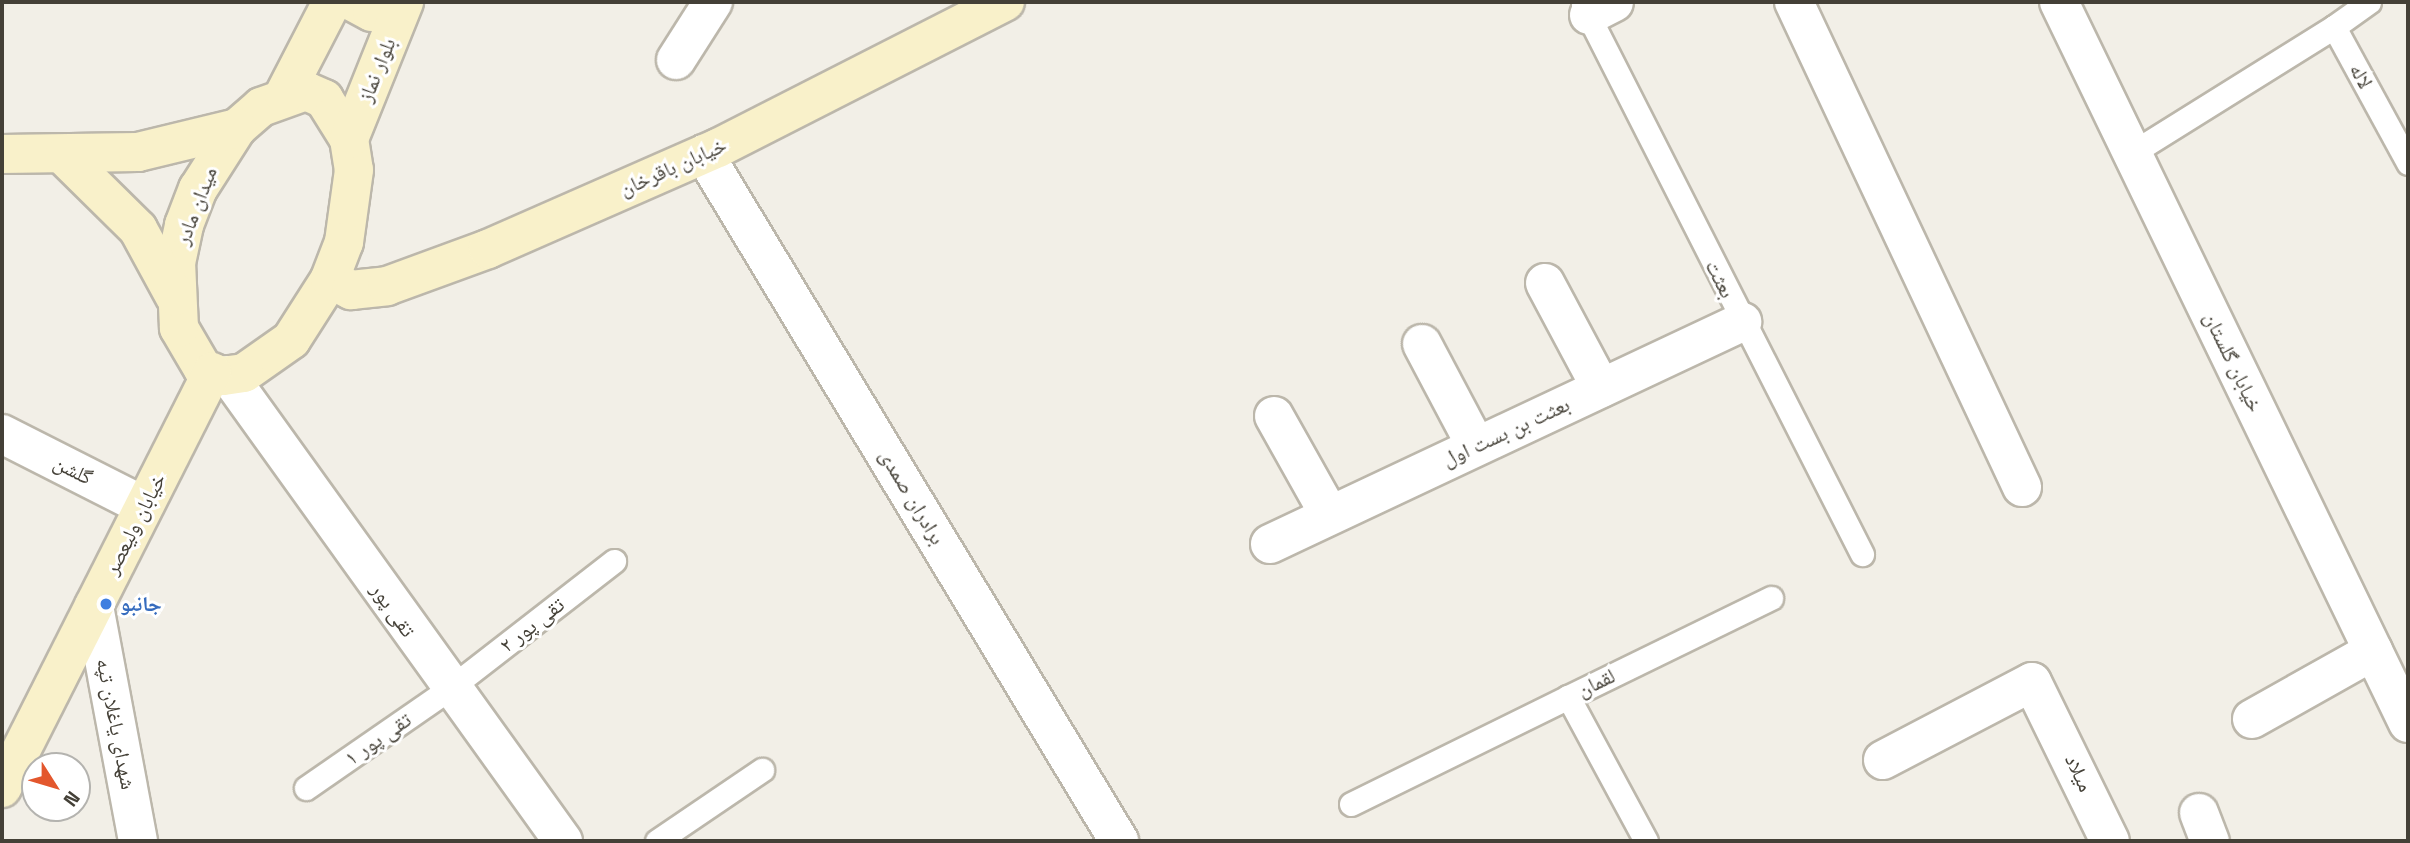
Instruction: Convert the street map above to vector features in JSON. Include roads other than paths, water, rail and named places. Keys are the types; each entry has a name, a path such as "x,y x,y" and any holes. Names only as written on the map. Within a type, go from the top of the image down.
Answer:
{"main road":[{"path":"284,95 332,2"},
{"path":"353,2 372,12 393,2"},
{"name":"بلوار نماز","path":"349,139 404,2"},
{"name":"خیابان باقرخان","path":"330,279 351,290 387,286 704,154 1005,2"},
{"path":"220,373 267,360 291,340 330,279 351,205 349,139 324,99 306,91 284,95"},
{"name":"میدان مادر","path":"220,373 188,352 175,298 184,225 216,156 237,128 284,95"},
{"path":"2,154 64,156 138,152 237,128"},
{"path":"64,156 138,229 175,298"},
{"name":"خیابان ولیعصر","path":"2,788 144,506 220,373"}],"street":[{"path":"676,60 713,2"},
{"path":"1794,2 2022,487"},
{"name":"خیابان گلستان","path":"2059,2 2408,723"},
{"name":"برادران صمدی","path":"704,154 1119,841"},
{"path":"1545,283 1601,388"},
{"name":"بعثت بن بست اول","path":"1270,544 1742,322"},
{"path":"1422,344 1476,446"},
{"name":"تقی پور","path":"220,373 563,841"},
{"path":"1274,416 1329,514"},
{"name":"گلشن","path":"2,434 144,506"},
{"name":"شهدای یاغلان تپه","path":"94,606 138,841"},
{"path":"2252,719 2373,651"},
{"name":"میلاد","path":"1883,760 2032,682 2047,705 2110,841"}],"lane":[{"path":"2132,153 2334,27 2369,2"},
{"name":"بعثت","path":"1595,6 1742,322 1862,554"},
{"name":"لاله","path":"2334,27 2408,163"},
{"name":"تقی پور ۲","path":"449,689 614,561"},
{"name":"لقمان","path":"1646,841 1568,697 1771,598"},
{"name":"تقی پور ۱","path":"306,788 449,689"},
{"path":"1351,804 1568,697"},
{"path":"657,841 762,770"}],"place":[{"name":"جانبو","path":"106,604"}]}
